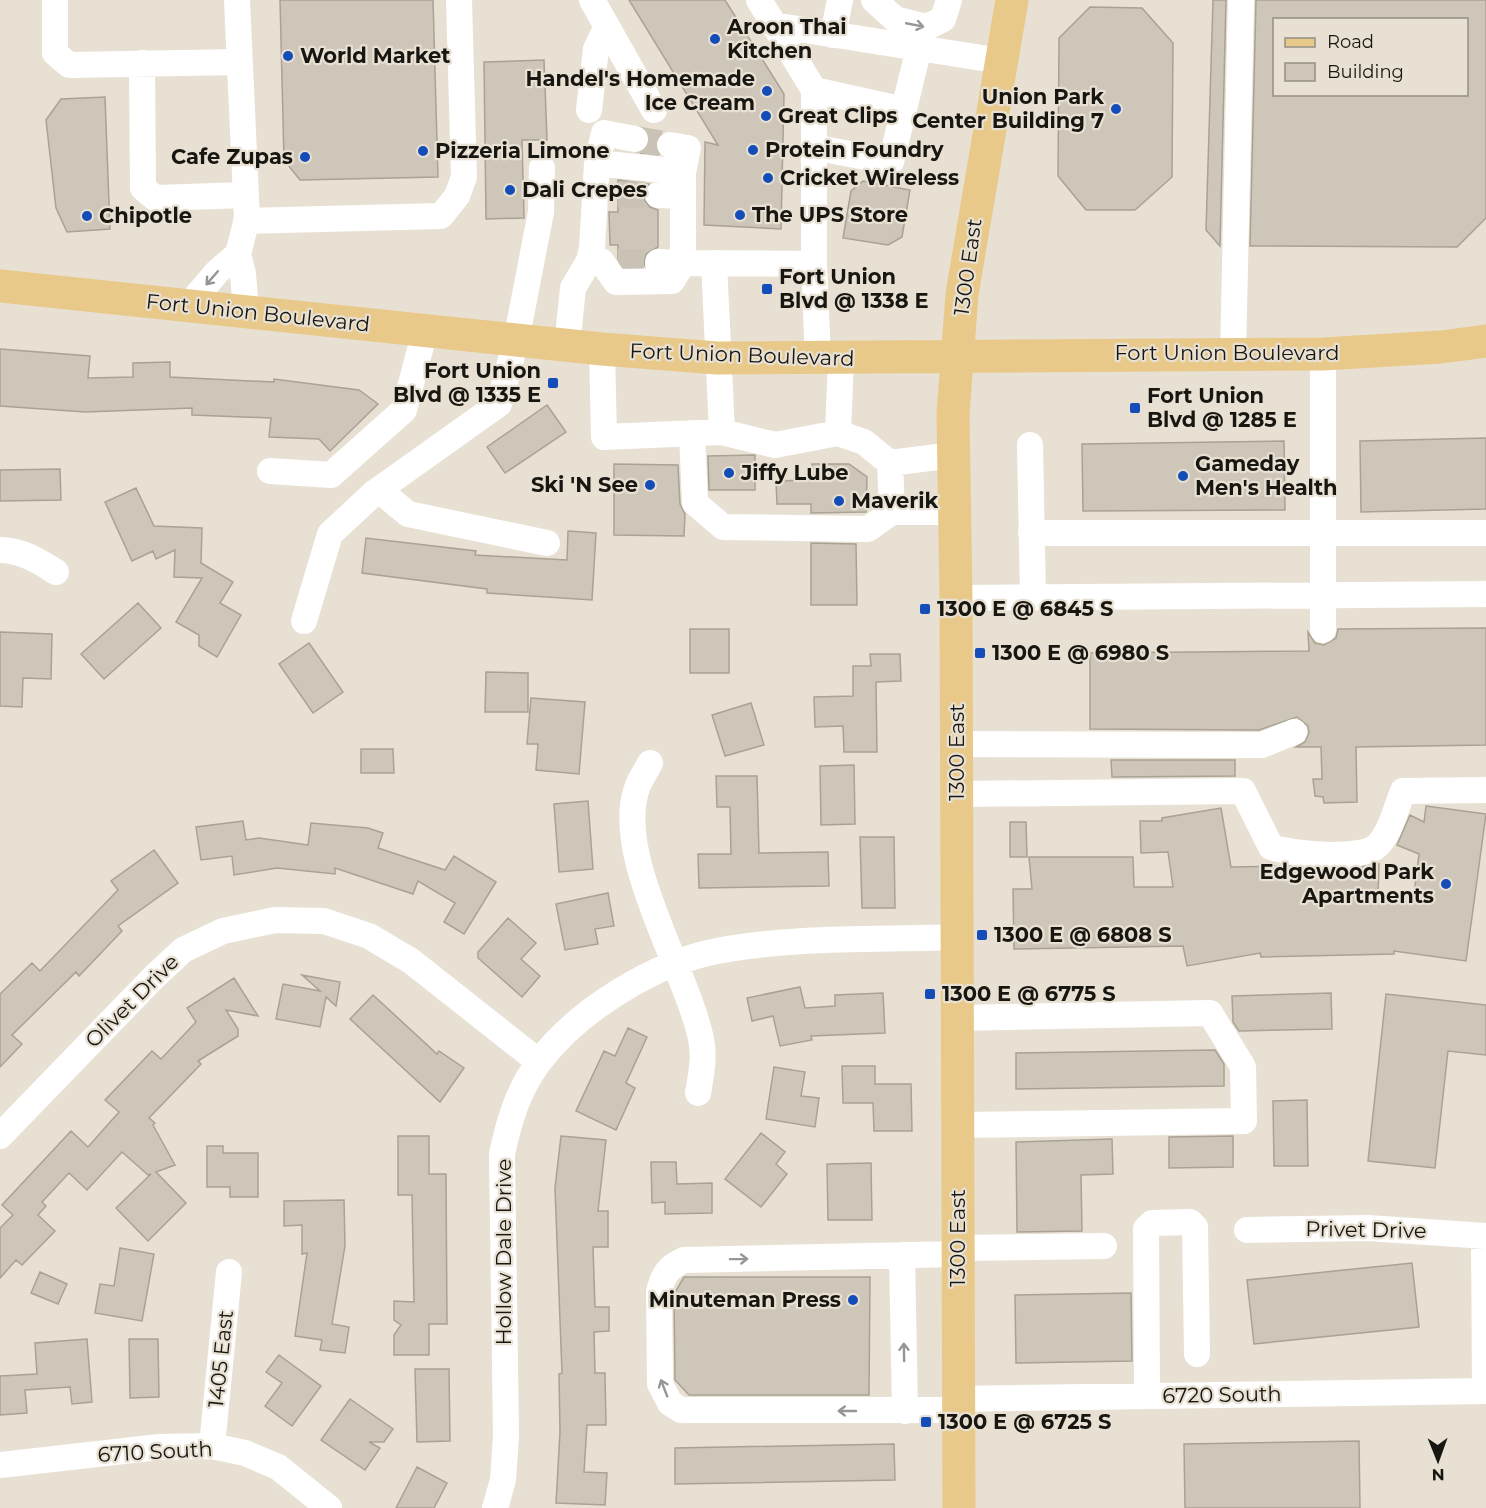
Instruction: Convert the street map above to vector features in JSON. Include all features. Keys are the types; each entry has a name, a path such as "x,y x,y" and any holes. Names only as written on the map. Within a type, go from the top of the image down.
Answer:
{"main road":[{"name":"1300 East","path":"959,1508 956,598 953,455 962,294 1012,0"},
{"name":"Fort Union Boulevard","path":"0,285 602,350 717,358 1323,354 1442,347 1486,341"}],"street":[{"path":"55,0 55,53 69,65 240,62"},
{"path":"237,0 246,195 246,221 238,254 243,274 246,311"},
{"path":"246,221 441,216 450,208 464,177 459,0"},
{"path":"592,0 654,110"},
{"path":"759,0 814,90 814,264 830,358 838,433"},
{"path":"833,35 840,0"},
{"path":"873,0 895,19 927,27 943,19 949,0"},
{"path":"1233,354 1241,0"},
{"path":"774,25 1001,61"},
{"path":"589,110 596,49 606,26"},
{"path":"813,147 891,162 920,48"},
{"path":"142,63 143,188 155,198 246,195"},
{"path":"814,90 904,110"},
{"path":"635,139 604,133 597,163 607,194 603,261 616,282 672,281 670,262 688,148 670,145"},
{"path":"597,163 683,184"},
{"path":"304,621 330,534 379,490 499,404 516,340 541,212 542,168"},
{"path":"658,195 683,184"},
{"path":"189,305 217,272 238,254"},
{"path":"567,346 573,288 603,261"},
{"path":"670,262 814,264"},
{"path":"714,262 722,432"},
{"path":"270,471 331,474 404,410 425,331"},
{"path":"602,350 604,437 722,432 775,445 838,433 864,442 890,463 953,455"},
{"path":"1323,354 1323,630"},
{"path":"692,433 695,503 723,527 868,529 892,512 953,512"},
{"path":"1030,445 1033,597"},
{"path":"890,463 892,512"},
{"path":"379,490 408,514 547,543"},
{"path":"1032,533 1486,533"},
{"path":"0,550 9,550 35,558 56,572"},
{"path":"956,598 1486,594"},
{"path":"956,744 1262,745 1294,732"},
{"path":"650,763 637,788 632,815 645,883 701,1038 703,1066 698,1093"},
{"path":"957,794 1243,791 1271,847 1289,853 1360,853 1376,846 1387,830 1403,791 1486,790"},
{"name":"Olivet Drive","path":"0,1136 183,950 223,931 275,920 324,921 369,936 411,961 539,1062"},
{"name":"Hollow Dale Drive","path":"495,1508 503,1480 506,1436 502,1154 510,1118 521,1091 539,1062 587,1014 619,991 674,964 714,951 755,944 957,937"},
{"path":"957,1018 1210,1013 1243,1067 1244,1110 1244,1120 958,1125"},
{"path":"1147,1396 1146,1229 1152,1223 1190,1222 1195,1227 1197,1354"},
{"name":"Privet Drive","path":"1247,1230 1368,1228 1485,1236 1485,1391"},
{"path":"905,1411 903,1255 1104,1246"},
{"name":"6720 South","path":"903,1255 684,1260 671,1266 662,1278 659,1292 660,1384 670,1403 681,1410 905,1411 958,1405 1147,1396 1485,1391"},
{"name":"1405 East","path":"212,1446 229,1272"},
{"name":"6710 South","path":"0,1465 159,1447 212,1446 245,1453 278,1467 329,1508"}],"building":[{"path":"280,0 433,0 438,177 300,180 284,160"},
{"path":"629,0 725,0 784,94 781,229 704,225 705,142 718,145"},
{"path":"1213,0 1226,0 1220,246 1206,230"},
{"path":"1256,0 1486,0 1486,218 1457,247 1250,246"},
{"name":"Union Park Center Building 7","path":"1090,7 1142,8 1173,43 1172,177 1135,210 1086,210 1058,176 1059,38"},
{"path":"544,60 547,140 522,140 524,218 486,219 484,62"},
{"path":"105,97 110,229 67,232 56,208 46,120 61,99"},
{"path":"647,131 661,134 655,143 659,154 641,153 650,142"},
{"path":"618,180 649,184 643,194 645,201 650,207 658,210 658,247 646,254 644,266 624,267 618,259 618,245 610,245 609,212 618,212"},
{"path":"863,181 910,190 902,237 888,245 843,238 851,191"},
{"path":"0,349 90,356 88,378 133,377 133,363 170,362 170,377 274,382 274,379 359,390 378,404 330,451 319,439 269,437 271,418 192,415 192,408 85,412 0,406"},
{"path":"547,405 566,432 505,473 487,447"},
{"path":"1486,438 1486,509 1361,512 1360,441"},
{"name":"Gameday Men's Health","path":"1284,441 1285,510 1083,511 1082,444"},
{"name":"Jiffy Lube","path":"755,455 755,490 709,490 708,456"},
{"path":"614,464 678,465 680,504 685,514 684,536 614,535"},
{"name":"Maverik","path":"812,464 849,464 867,477 866,512 811,513 811,504 777,504 776,481 812,480"},
{"path":"60,469 61,500 0,501 0,470"},
{"path":"136,488 154,526 202,528 201,563 233,582 220,603 241,615 217,657 199,646 199,635 176,622 202,578 174,577 175,550 156,559 153,551 132,561 105,502"},
{"path":"568,531 596,533 592,600 487,593 487,589 362,573 366,538 476,551 475,555 567,560"},
{"path":"811,543 856,544 857,605 811,605"},
{"path":"138,603 161,628 104,679 81,654"},
{"path":"1486,628 1486,745 1356,747 1357,802 1324,803 1323,797 1315,796 1313,779 1322,779 1321,747 1296,747 1305,742 1309,733 1308,726 1297,717 1259,730 1090,729 1090,653 1309,651 1308,632 1315,643 1324,645 1336,638 1338,629"},
{"path":"690,629 729,629 729,673 690,673"},
{"path":"0,632 52,634 51,679 23,678 22,707 0,706"},
{"path":"309,643 343,692 313,713 279,664"},
{"path":"870,654 900,654 901,681 876,682 877,752 844,752 843,726 815,727 814,697 853,696 853,666 871,666"},
{"path":"486,672 528,673 528,712 485,712"},
{"path":"531,698 585,702 579,774 536,770 538,744 527,744"},
{"path":"751,703 764,745 725,756 712,715"},
{"path":"361,749 393,749 394,773 361,773"},
{"path":"1111,760 1235,760 1235,776 1112,777"},
{"path":"854,765 855,824 821,825 820,766"},
{"path":"716,776 757,776 759,853 828,852 829,886 699,888 698,854 731,854 730,807 717,807"},
{"path":"588,801 593,869 559,872 554,804"},
{"path":"1426,806 1486,814 1466,961 1394,951 1394,954 1261,957 1260,953 1187,966 1183,946 1014,949 1013,889 1032,889 1029,857 1133,857 1134,887 1173,887 1168,852 1141,853 1140,821 1162,821 1162,818 1221,808 1231,867 1287,866 1341,870 1379,864 1378,895 1414,894 1419,854 1397,845 1410,815 1424,822"},
{"path":"243,821 246,840 259,838 308,845 311,823 368,828 383,833 378,848 445,870 454,856 496,882 464,934 444,922 455,903 418,881 413,894 335,868 335,874 277,868 234,875 232,856 201,860 196,827"},
{"path":"1010,822 1026,822 1027,857 1010,857"},
{"path":"860,837 894,837 895,908 862,908"},
{"path":"154,850 178,883 118,926 122,931 79,976 76,972 12,1035 22,1044 0,1067 0,994 32,963 40,971 118,890 111,881"},
{"path":"608,893 614,926 595,929 598,944 565,950 556,904"},
{"path":"508,918 536,943 521,959 540,976 522,997 478,958 478,952"},
{"path":"302,975 340,982 336,1006 326,997 320,1027 276,1019 283,984 320,991"},
{"path":"234,978 258,1016 226,1010 238,1029 238,1036 198,1061 201,1064 149,1118 155,1123 153,1125 175,1165 156,1172 186,1203 148,1241 116,1208 151,1174 148,1175 122,1152 87,1190 69,1173 42,1202 46,1206 38,1215 55,1231 22,1265 16,1260 0,1278 0,1228 13,1215 2,1205 71,1131 88,1147 119,1112 105,1100 152,1051 161,1059 196,1022 187,1008"},
{"path":"800,987 805,1008 835,1006 835,995 883,993 885,1033 811,1036 812,1040 780,1046 773,1016 752,1021 747,998"},
{"path":"1331,993 1332,1029 1239,1031 1233,1022 1232,996"},
{"path":"1386,994 1486,1005 1486,1055 1448,1051 1435,1168 1368,1161"},
{"path":"373,995 437,1054 439,1051 464,1068 440,1102 350,1019"},
{"path":"628,1028 647,1037 626,1083 635,1088 616,1130 576,1111 604,1051 615,1056"},
{"path":"1215,1050 1224,1064 1224,1086 1016,1089 1016,1053"},
{"path":"842,1066 875,1066 875,1084 911,1084 912,1131 874,1131 873,1103 843,1103"},
{"path":"774,1067 805,1072 801,1096 819,1098 815,1127 766,1119"},
{"path":"1307,1100 1308,1166 1274,1166 1273,1101"},
{"path":"761,1133 785,1152 776,1164 787,1174 761,1207 725,1179"},
{"path":"398,1136 429,1136 429,1174 446,1174 447,1324 429,1324 429,1355 394,1355 394,1335 401,1325 394,1320 394,1301 414,1302 412,1195 398,1195"},
{"path":"561,1136 606,1140 598,1211 608,1211 608,1247 593,1247 595,1307 609,1307 609,1331 594,1332 595,1373 605,1373 606,1425 587,1425 584,1472 607,1473 605,1505 556,1503 560,1432 559,1374 562,1373 555,1188"},
{"path":"1233,1136 1233,1167 1169,1168 1169,1137"},
{"path":"1112,1139 1113,1174 1081,1175 1082,1231 1017,1232 1016,1142"},
{"path":"207,1146 223,1146 223,1153 258,1153 258,1197 230,1197 230,1187 207,1187"},
{"path":"651,1162 676,1162 677,1184 712,1183 712,1213 665,1214 665,1202 652,1203"},
{"path":"871,1163 872,1220 828,1220 827,1164"},
{"path":"344,1200 345,1246 332,1324 349,1327 345,1353 320,1350 322,1340 295,1336 307,1253 302,1254 302,1225 284,1226 284,1201"},
{"path":"120,1248 154,1254 142,1321 95,1313 100,1284 114,1286"},
{"path":"1412,1263 1419,1327 1254,1344 1247,1280"},
{"path":"40,1272 67,1284 58,1304 31,1293"},
{"path":"684,1277 870,1277 869,1395 689,1395 675,1380 674,1294"},
{"path":"1131,1293 1132,1361 1016,1363 1015,1295"},
{"path":"87,1339 92,1402 72,1404 70,1387 25,1390 27,1413 0,1415 0,1376 37,1374 35,1343"},
{"path":"129,1339 158,1339 159,1397 130,1398"},
{"path":"279,1355 321,1386 292,1426 265,1406 282,1383 266,1372"},
{"path":"415,1369 449,1369 450,1441 417,1442"},
{"path":"350,1399 393,1429 384,1442 369,1442 380,1448 365,1470 321,1440"},
{"path":"1359,1441 1360,1508 1185,1508 1184,1444"},
{"path":"894,1444 895,1480 675,1484 675,1448"},
{"path":"417,1467 447,1483 434,1508 396,1508"}],"tunnel":[{"path":"635,139 670,145"},
{"path":"618,194 658,195"},
{"path":"618,262 658,262"}],"place":[{"name":"Aroon Thai Kitchen","path":"715,39"},
{"name":"World Market","path":"288,56"},
{"name":"Handel's Homemade Ice Cream","path":"767,91"},
{"name":"Union Park Center Building 7","path":"1116,109"},
{"name":"Great Clips","path":"766,116"},
{"name":"Protein Foundry","path":"753,150"},
{"name":"Pizzeria Limone","path":"423,151"},
{"name":"Cafe Zupas","path":"305,157"},
{"name":"Cricket Wireless","path":"768,178"},
{"name":"Dali Crepes","path":"510,190"},
{"name":"The UPS Store","path":"740,215"},
{"name":"Chipotle","path":"87,216"},
{"name":"Fort Union Blvd @ 1338 E","path":"767,289"},
{"name":"Fort Union Blvd @ 1335 E","path":"553,383"},
{"name":"Fort Union Blvd @ 1285 E","path":"1135,408"},
{"name":"Jiffy Lube","path":"729,473"},
{"name":"Gameday Men's Health","path":"1183,476"},
{"name":"Ski 'N See","path":"650,485"},
{"name":"Maverik","path":"839,501"},
{"name":"1300 E @ 6845 S","path":"925,609"},
{"name":"1300 E @ 6980 S","path":"980,653"},
{"name":"Edgewood Park Apartments","path":"1446,884"},
{"name":"1300 E @ 6808 S","path":"982,935"},
{"name":"1300 E @ 6775 S","path":"930,994"},
{"name":"Minuteman Press","path":"853,1300"},
{"name":"1300 E @ 6725 S","path":"926,1422"}]}
